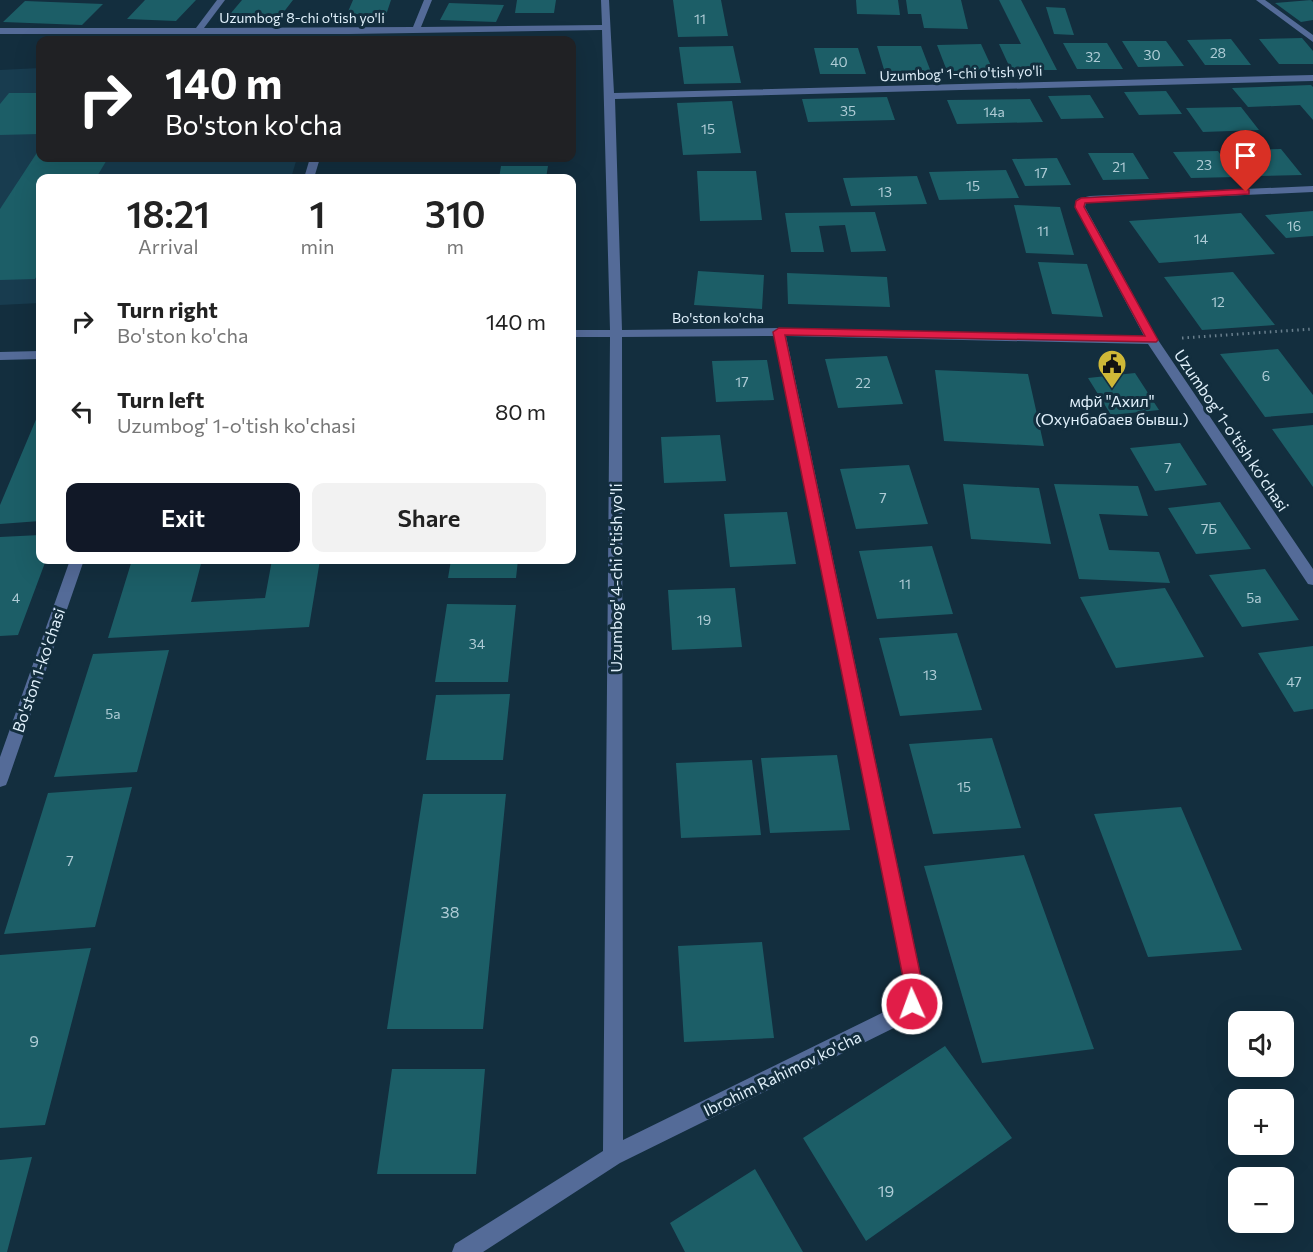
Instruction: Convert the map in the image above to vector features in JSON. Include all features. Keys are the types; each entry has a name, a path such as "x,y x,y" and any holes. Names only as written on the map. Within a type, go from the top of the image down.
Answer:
{"street":[{"path":"198,31 221,0"},
{"path":"416,30 429,0"},
{"name":"Uzumbog' 4-chi o'tish yo'li","path":"605,0 610,96 616,333 613,1156"},
{"path":"1260,0 1313,39"},
{"name":"Uzumbog' 8-chi o'tish yo'li","path":"0,31 198,31 348,36 416,30 605,27"},
{"name":"Uzumbog' 1-chi o'tish yo'li","path":"610,96 1313,78"},
{"name":"Uzumbog' 1-o'tish ko'chasi","path":"1313,189 1081,201 1080,207 1152,340 1313,580"},
{"name":"Bo'ston ko'cha","path":"576,334 779,332 1152,340"},
{"name":"Ibrohim Rahimov ko'cha","path":"463,1252 613,1156 900,1015 912,1004 914,987 779,332"},
{"path":"0,356 36,354"},
{"name":"Bo'ston 1-ko'chasi","path":"0,780 76,564"}],"path":[{"path":"1152,340 1313,329"}],"shaded area":[{"path":"36,68 36,162 296,162 292,174 36,174 36,303 0,305 0,70"}],"building":[{"path":"145,0 196,0 176,21 127,19"},
{"path":"242,0 293,0 276,22 226,19"},
{"path":"353,0 391,0 386,15 347,14"},
{"path":"517,0 556,0 554,13 515,13"},
{"path":"673,0 721,0 728,36 678,37"},
{"path":"856,0 898,0 900,15 857,14"},
{"path":"906,0 961,0 968,29 924,28 921,14 908,14"},
{"path":"999,0 1021,0 1057,70 1011,70 999,44 1021,44"},
{"path":"1311,0 1313,20 1301,22 1275,3"},
{"path":"25,1 103,4 82,25 3,22"},
{"path":"449,3 504,5 496,22 440,20"},
{"path":"1046,7 1065,8 1074,35 1054,34"},
{"path":"1302,38 1313,51 1313,64 1279,64 1259,39"},
{"path":"1231,39 1251,65 1205,65 1187,40"},
{"path":"1122,41 1166,41 1184,66 1138,67"},
{"path":"1063,43 1107,43 1123,69 1077,69"},
{"path":"981,44 993,70 947,71 937,45"},
{"path":"733,46 741,83 684,84 679,47"},
{"path":"877,46 921,46 931,72 885,73"},
{"path":"814,48 858,48 866,74 820,74"},
{"path":"1311,85 1313,87 1313,120 1300,105 1248,107 1232,88"},
{"path":"1166,91 1182,114 1139,115 1124,92"},
{"path":"9,93 36,93 36,134 0,135 0,104"},
{"path":"1090,95 1104,118 1061,119 1048,96"},
{"path":"887,97 895,120 808,122 802,99"},
{"path":"1030,99 1043,122 957,124 947,100"},
{"path":"732,101 741,153 683,155 677,103"},
{"path":"1241,107 1259,130 1203,132 1186,108"},
{"path":"1281,149 1302,175 1256,176 1237,150"},
{"path":"1218,151 1237,177 1191,178 1173,152"},
{"path":"1088,153 1133,153 1149,179 1103,180"},
{"path":"36,154 36,162 106,162 98,174 36,174 35,279 0,280 0,209"},
{"path":"1057,158 1071,185 1025,186 1012,159"},
{"path":"501,166 548,166 547,174 500,174"},
{"path":"1006,170 1019,198 939,200 929,172"},
{"path":"697,171 756,171 762,220 700,221"},
{"path":"917,176 927,204 851,206 843,178"},
{"path":"1014,205 1060,207 1074,255 1026,253"},
{"path":"1313,211 1313,236 1286,238 1265,215"},
{"path":"875,212 886,251 851,252 845,225 819,226 824,252 791,252 785,213"},
{"path":"1241,213 1275,254 1159,263 1129,221"},
{"path":"1038,262 1087,264 1103,317 1052,314"},
{"path":"698,271 764,275 762,309 694,305"},
{"path":"1233,272 1275,325 1202,330 1164,277"},
{"path":"787,273 887,277 890,307 788,304"},
{"path":"1278,349 1313,395 1313,413 1265,417 1220,354"},
{"path":"887,356 903,404 838,408 825,359"},
{"path":"767,360 774,400 716,402 712,361"},
{"path":"935,370 1028,374 1044,446 944,441"},
{"path":"1135,373 1159,410 1111,415 1088,378"},
{"path":"36,420 36,521 0,524 0,505"},
{"path":"1313,425 1313,487 1272,429"},
{"path":"720,435 726,481 664,483 661,437"},
{"path":"1180,443 1207,485 1155,491 1130,448"},
{"path":"909,465 928,524 856,529 840,469"},
{"path":"963,484 1039,488 1051,544 971,539"},
{"path":"1054,484 1138,486 1148,516 1099,514 1109,550 1159,552 1170,583 1079,579"},
{"path":"1220,502 1251,549 1196,554 1168,508"},
{"path":"787,512 796,564 730,567 724,514"},
{"path":"36,535 36,564 45,564 18,635 0,636 0,537"},
{"path":"932,546 953,614 877,619 859,551"},
{"path":"131,564 201,564 191,602 265,598 271,564 319,564 309,627 108,638"},
{"path":"450,564 518,564 516,578 448,578"},
{"path":"1265,569 1299,620 1242,627 1209,575"},
{"path":"735,588 742,647 672,650 668,590"},
{"path":"1165,588 1204,657 1116,668 1080,597"},
{"path":"447,604 516,605 508,682 435,682"},
{"path":"957,633 982,710 900,716 879,638"},
{"path":"1313,646 1313,709 1294,712 1258,653"},
{"path":"169,650 137,772 54,777 93,654"},
{"path":"510,694 503,760 426,760 436,695"},
{"path":"992,738 1021,828 933,834 909,744"},
{"path":"837,755 850,830 770,833 761,758"},
{"path":"752,760 761,835 681,838 676,763"},
{"path":"132,787 95,927 4,934 48,793"},
{"path":"423,794 506,794 483,1029 387,1029"},
{"path":"1181,807 1242,950 1148,957 1094,814"},
{"path":"1024,855 1094,1049 982,1063 924,866"},
{"path":"762,942 774,1038 684,1042 678,946"},
{"path":"91,948 45,1125 0,1128 0,955"},
{"path":"945,1046 1012,1138 866,1241 803,1138"},
{"path":"392,1069 485,1069 476,1174 377,1174"},
{"path":"32,1157 7,1252 0,1252 0,1160"},
{"path":"755,1169 803,1252 685,1252 670,1223"}],"place":[{"name":"мфй \"Ахил\" (Охунбабаев бывш.)","path":"1112,390"}],"route":[{"path":"912,1004 914,987 779,332 1152,340 1080,207 1081,201 1246,192"}]}
